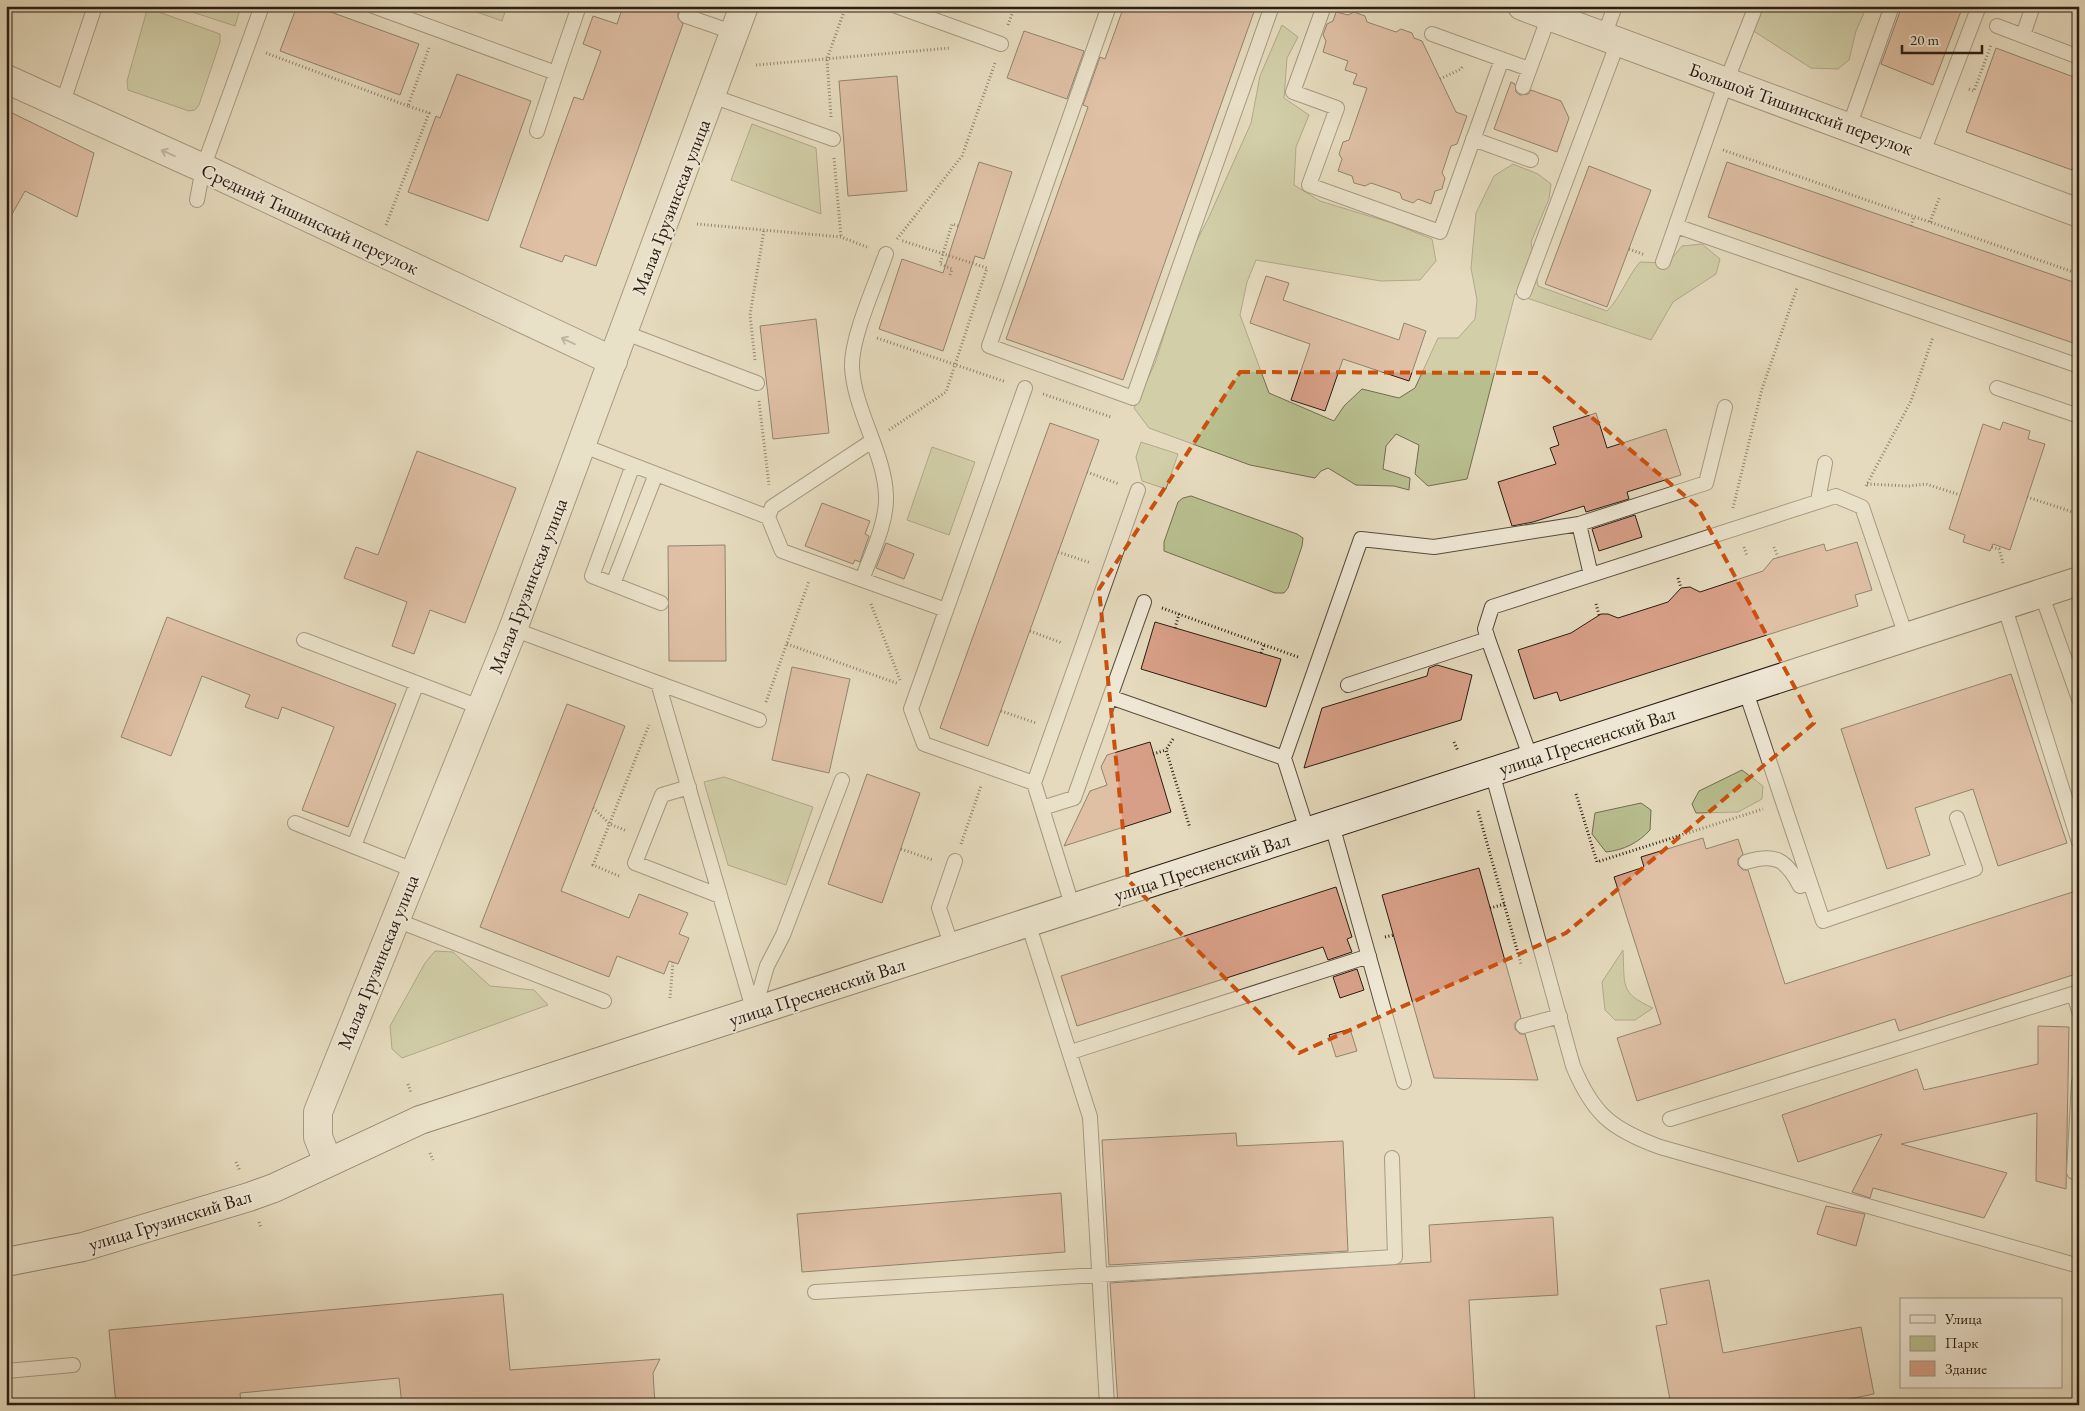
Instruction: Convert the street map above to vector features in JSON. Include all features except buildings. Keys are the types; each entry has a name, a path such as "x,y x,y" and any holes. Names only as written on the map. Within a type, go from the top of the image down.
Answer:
{"street":[{"name":"Малая Грузинская улица","path":"328,1162 318,1137 318,1112 513,629 744,6"},
{"name":"Большой Тишинский переулок","path":"1522,6 2079,213"},
{"name":"Средний Тишинский переулок","path":"6,79 203,168 613,361"},
{"name":"улица Пресненский Вал","path":"328,1162 420,1120 2079,581"},
{"name":"улица Грузинский Вал","path":"6,1262 83,1247 249,1197 274,1188 328,1162"}],"lane":[{"path":"62,105 95,6"},
{"path":"197,200 203,168 262,6"},
{"path":"373,6 556,72"},
{"path":"537,131 579,6"},
{"path":"896,6 1002,44"},
{"path":"1109,6 989,346 1133,398 1272,6"},
{"path":"1324,6 1293,92 1337,108 1309,185 1440,232 1502,59"},
{"path":"1524,292 1611,39 1615,6"},
{"path":"1663,262 1726,82 1756,6"},
{"path":"1849,127 1892,6"},
{"path":"1922,155 1979,6"},
{"path":"2023,36 2033,6"},
{"path":"686,16 735,33"},
{"path":"1523,87 1549,16"},
{"path":"1997,26 2079,56"},
{"path":"1432,34 1529,69"},
{"path":"712,96 833,139"},
{"path":"1473,139 1531,160"},
{"path":"1676,226 2079,366"},
{"path":"862,580 884,517 886,497 884,478 854,384 852,365 859,332 886,254"},
{"path":"624,332 757,383"},
{"path":"1024,388 911,709 924,744 1034,783"},
{"path":"1997,388 2079,416"},
{"path":"1284,758 1361,539 1434,547 1579,524 1706,483 1725,406"},
{"path":"872,441 772,507 768,517 782,551 946,610"},
{"path":"581,445 768,517"},
{"path":"1821,500 1819,495 1825,463"},
{"path":"633,465 592,576 661,602"},
{"path":"614,584 656,474"},
{"path":"1073,908 1034,783 1138,490"},
{"path":"1531,759 1485,629 1492,607 1836,496 1862,507 1906,636"},
{"path":"1579,524 1591,575"},
{"path":"2040,593 2079,699"},
{"path":"1042,808 1074,798 1144,602"},
{"path":"2004,605 2079,842"},
{"path":"513,629 759,720"},
{"path":"1348,685 1488,639"},
{"path":"304,640 482,708"},
{"path":"354,846 417,683"},
{"path":"658,683 754,1012"},
{"path":"1744,689 1823,920 1974,869 1957,818"},
{"path":"1110,697 1284,758 1320,828 1369,956 1404,1082"},
{"path":"1492,772 1574,1066 1583,1090 1609,1122 1630,1136 1716,1164 2079,1266"},
{"path":"754,1012 767,966 783,935 842,780"},
{"path":"689,787 662,795 635,863 720,896"},
{"path":"295,823 416,871"},
{"path":"1746,862 1756,859 1774,858 1790,867 1800,886 1810,882"},
{"path":"952,947 939,908 954,863"},
{"path":"396,920 604,1001"},
{"path":"1028,923 1071,1052 1090,1117 1107,1405"},
{"path":"1071,1052 1369,956"},
{"path":"1670,1119 2076,993 2079,1011"},
{"path":"1523,1026 1560,1016"},
{"path":"2079,1082 2074,1172 2079,1173"},
{"path":"815,1292 1395,1257 1392,1158"},
{"path":"6,1371 73,1365"}],"path":[{"path":"697,224 841,237 886,254 962,156 1015,6"},
{"path":"408,106 436,30"},
{"path":"247,46 429,114 384,230"},
{"path":"756,65 953,48"},
{"path":"1704,144 2079,274"},
{"path":"1930,222 1940,196"},
{"path":"1911,226 1914,216"},
{"path":"950,275 952,268 940,264 952,224 958,226"},
{"path":"872,441 946,392 987,268 897,239"},
{"path":"1747,556 1732,511 1762,389 1803,270"},
{"path":"1857,505 1910,401 1940,318"},
{"path":"859,332 1111,417"},
{"path":"1087,472 1138,490"},
{"path":"1867,484 1909,486 1926,484 1960,495"},
{"path":"2027,497 2079,514"},
{"path":"1774,547 1778,557"},
{"path":"1992,547 1998,549 2003,563"},
{"path":"1058,552 1093,564"},
{"path":"759,720 816,563"},
{"path":"1678,578 1682,588"},
{"path":"787,644 902,685 862,580"},
{"path":"1144,602 1317,663"},
{"path":"1596,604 1599,615"},
{"path":"1175,628 1179,614"},
{"path":"1030,631 1065,644"},
{"path":"1261,653 1264,645"},
{"path":"1001,711 1037,724"},
{"path":"1154,754 1166,750 1185,723"},
{"path":"1454,742 1458,751"},
{"path":"1166,750 1190,828"},
{"path":"901,849 954,863 988,767"},
{"path":"1576,794 1598,862 1783,803"},
{"path":"593,808 610,824 645,838"},
{"path":"1478,811 1522,968"},
{"path":"670,998 674,962"},
{"path":"408,1084 411,1093"},
{"path":"430,1153 433,1160"},
{"path":"236,1162 240,1171"},
{"path":"259,1222 261,1228"}],"highlighted area":[{"path":"1240,372 1539,373 1697,506 1814,723 1566,933 1299,1053 1128,880 1099,589"}],"green space":[{"path":"181,6 241,6 235,26 180,8"},
{"path":"460,6 507,6 502,21"},
{"path":"1762,6 1867,6 1856,31 1849,60 1838,69 1811,68 1752,30"},
{"path":"147,10 156,11 220,34 220,42 199,105 195,110 189,111 128,90 127,81"},
{"path":"1282,25 1298,37 1287,58 1284,98 1309,115 1296,147 1294,185 1320,201 1392,223 1432,239 1436,261 1420,280 1381,281 1256,260 1247,282 1240,315 1269,393 1334,421 1344,406 1362,389 1399,398 1415,388 1438,338 1458,338 1475,319 1477,300 1471,268 1476,213 1494,176 1513,164 1538,174 1551,184 1549,199 1531,242 1538,286 1607,311 1640,262 1668,263 1682,246 1702,244 1720,259 1716,274 1673,302 1651,340 1515,294 1467,479 1428,486 1415,474 1419,445 1396,434 1386,446 1383,469 1410,478 1409,490 1394,486 1356,485 1328,468 1321,471 1315,478 1250,465 1149,428 1134,408 1155,363 1191,252 1209,217 1251,123 1260,76"},
{"path":"752,124 816,148 821,214 731,180"},
{"path":"1141,442 1178,454 1166,489 1142,481 1136,457"},
{"path":"932,447 975,462 949,535 907,520"},
{"path":"1191,496 1297,534 1303,538 1288,588 1284,593 1275,593 1164,551 1164,542 1178,502 1183,498"},
{"path":"1742,770 1763,786 1762,799 1738,812 1696,813 1692,804 1699,791"},
{"path":"724,777 813,807 786,885 728,865 704,782"},
{"path":"1641,803 1651,810 1650,830 1641,839 1630,845 1619,850 1606,852 1592,834 1595,813"},
{"path":"1623,950 1624,980 1629,992 1634,998 1653,1008 1635,1020 1615,1020 1605,1010 1602,982"},
{"path":"435,951 453,952 490,986 534,990 548,1005 402,1058 392,1049 390,1026 425,963"}]}
